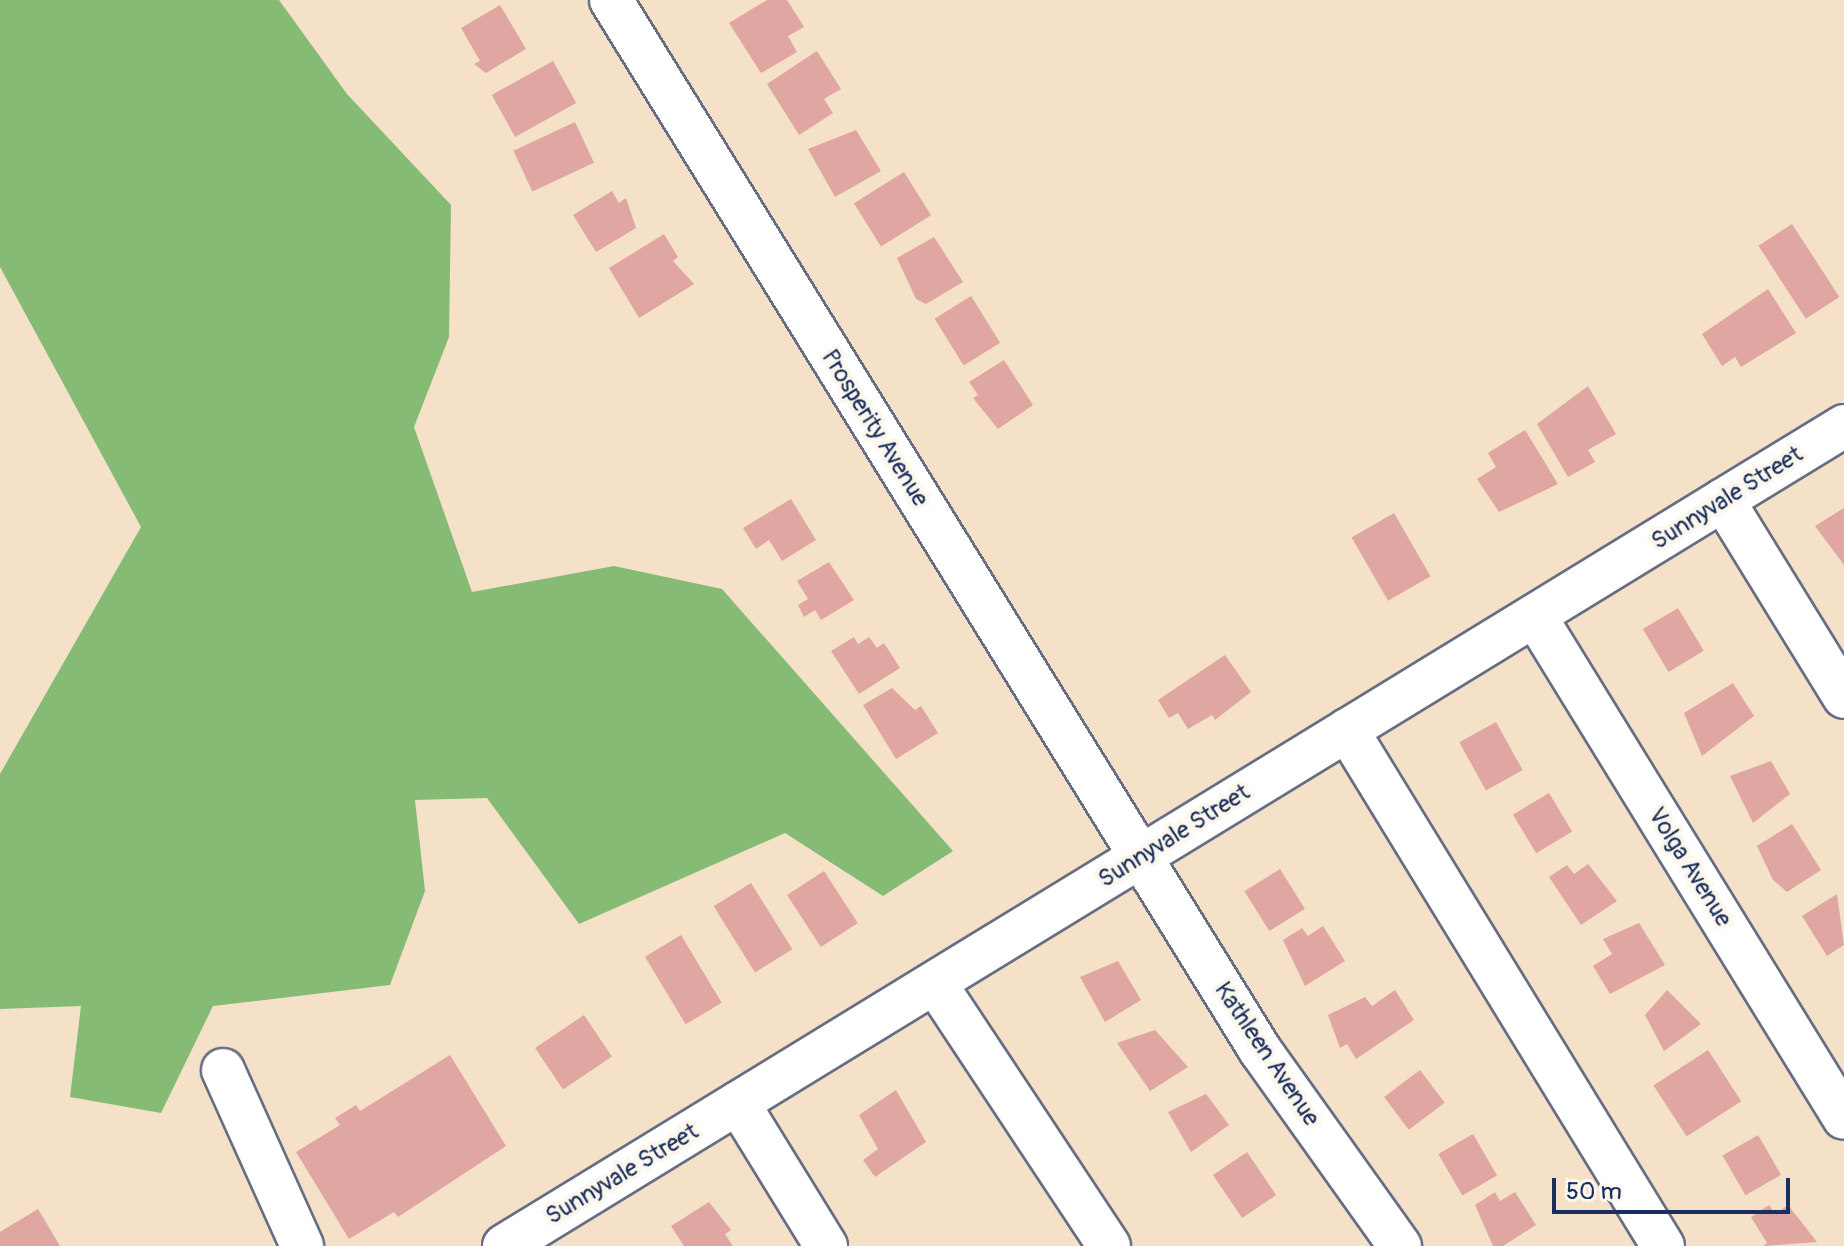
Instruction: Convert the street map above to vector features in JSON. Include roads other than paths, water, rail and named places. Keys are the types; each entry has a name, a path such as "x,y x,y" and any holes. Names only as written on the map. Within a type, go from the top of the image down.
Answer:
{"street":[{"name":"Prosperity Avenue","path":"611,0 1140,857"},
{"name":"Sunnyvale Street","path":"504,1246 554,1233 738,1103 1844,426"},
{"path":"1723,500 1844,697"},
{"name":"Volga Avenue","path":"1535,616 1844,1118"},
{"path":"1347,730 1663,1246"},
{"name":"Kathleen Avenue","path":"1140,857 1260,1050 1400,1246"},
{"path":"935,983 1109,1246"},
{"path":"223,1070 302,1246"},
{"path":"738,1103 826,1246"}]}
